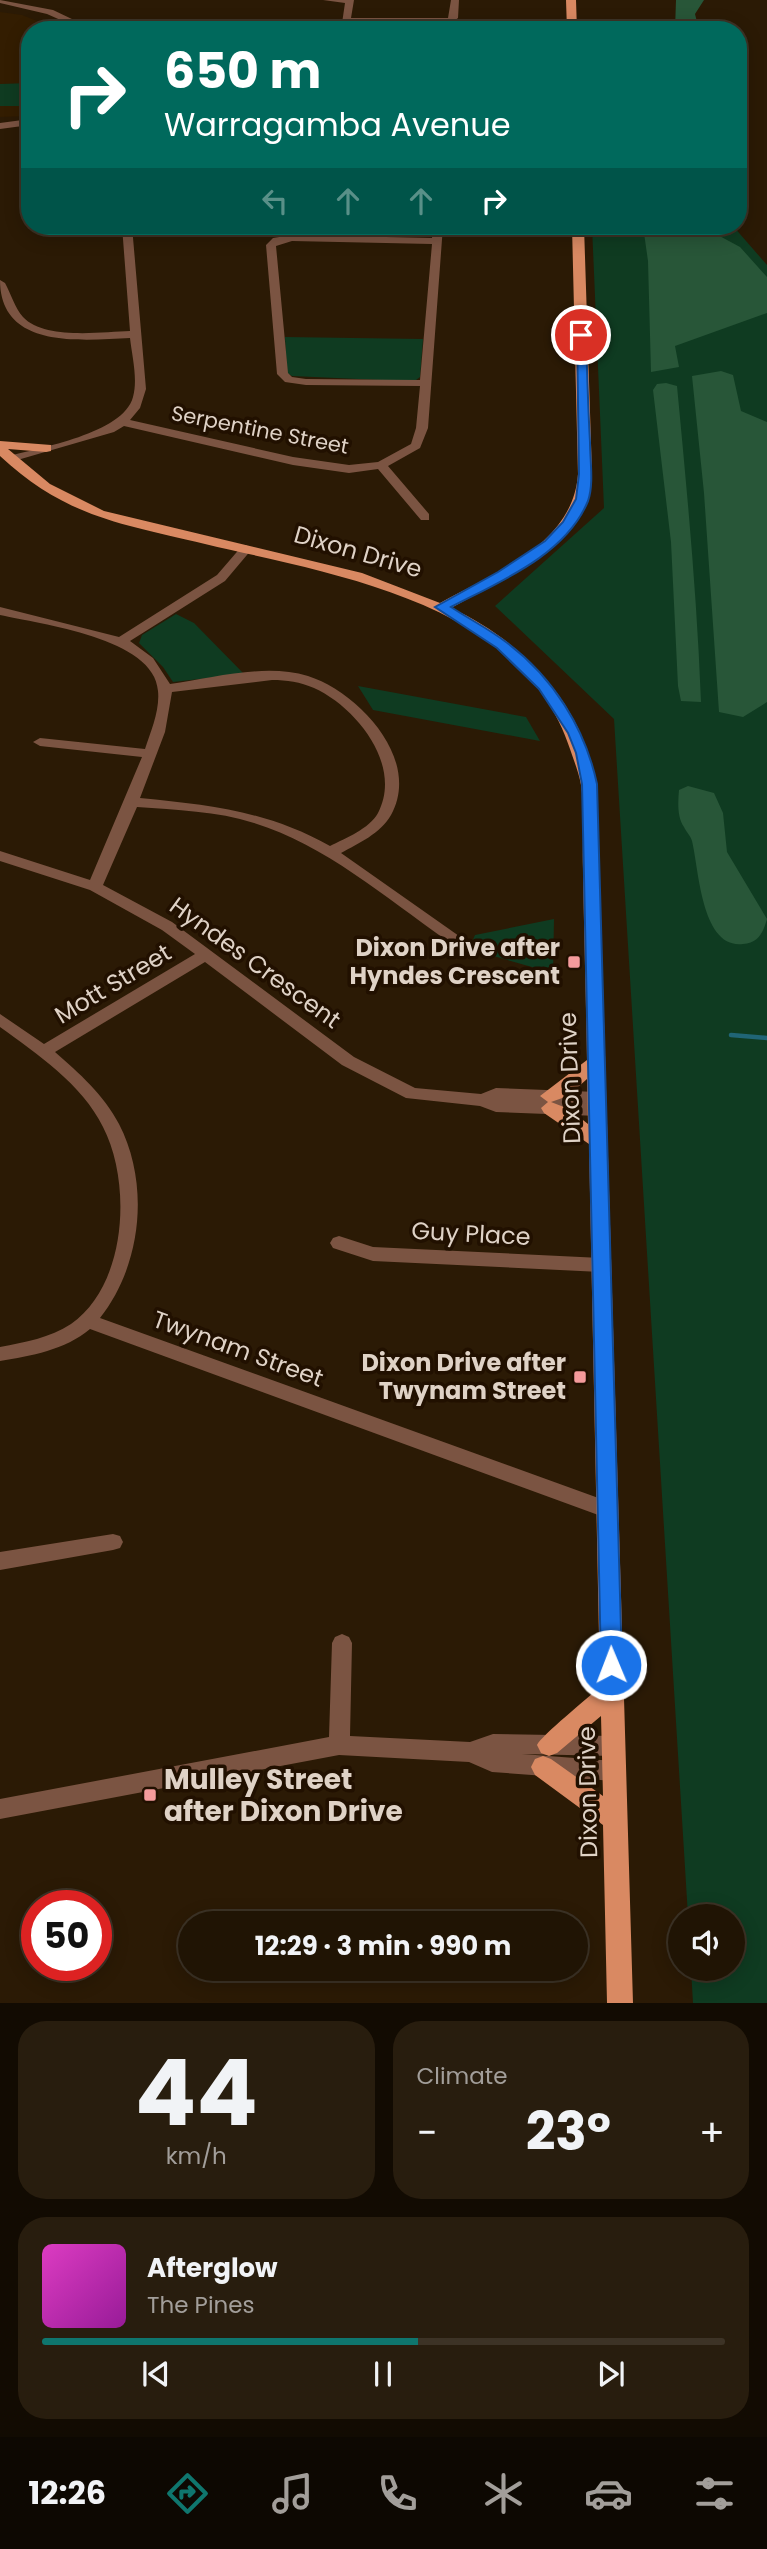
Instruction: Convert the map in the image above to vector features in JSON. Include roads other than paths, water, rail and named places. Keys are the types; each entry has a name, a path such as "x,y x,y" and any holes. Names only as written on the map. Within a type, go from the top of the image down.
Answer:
{"main road":[{"path":"571,0 572,21"},
{"path":"445,609 550,544 568,523 582,499 585,474 578,235"},
{"path":"0,447 49,451"},
{"name":"Dixon Drive","path":"0,447 32,478 62,499 99,514 359,575 445,609 502,645 544,686 572,727 583,753 589,784 620,2003"},
{"path":"32,478 37,465 49,451"},
{"path":"415,595 469,595"},
{"path":"468,623 469,595"},
{"path":"596,1062 550,1102 598,1141"},
{"path":"612,1691 546,1756 615,1819"}],"street":[{"path":"327,0 350,0 346,21"},
{"path":"450,21 454,18 455,0"},
{"path":"0,3 58,21"},
{"path":"0,3 50,12 70,21"},
{"path":"0,126 21,123"},
{"path":"13,461 82,444 123,422 136,408 139,398 136,334 128,235"},
{"name":"Serpentine Street","path":"123,422 293,461 349,469 381,465 416,446 422,428 437,235"},
{"path":"426,383 289,380 283,374 271,246 277,240 292,238 437,241"},
{"path":"0,283 19,319 30,327 66,336 136,334"},
{"path":"381,465 425,517"},
{"path":"121,642 221,578 246,549"},
{"path":"0,611 121,642 148,661 165,689 162,717 149,754 95,887"},
{"path":"165,689 274,676 296,677 329,691 360,715 379,739 390,765 393,785 390,802 384,816 368,830 329,853"},
{"path":"40,742 149,754"},
{"path":"131,802 239,814 277,825 329,853 451,936"},
{"name":"Hyndes Crescent","path":"0,856 95,887 167,926 348,1061 412,1094 482,1100 496,1107 550,1102 597,1104"},
{"name":"Mott Street","path":"44,1051 205,955"},
{"path":"0,1019 44,1051 89,1095 106,1116 116,1135 126,1167 130,1205 127,1234 113,1279 102,1302 88,1321 55,1340 0,1354"},
{"name":"Guy Place","path":"339,1243 373,1254 601,1265"},
{"name":"Twynam Street","path":"88,1321 608,1510"},
{"path":"0,1561 113,1542"},
{"path":"339,1745 342,1643"},
{"path":"0,1809 339,1745 470,1752 492,1762 613,1746"},
{"path":"546,1756 614,1771"}],"waterway":[{"path":"731,1035 767,1038"}],"place":[{"name":"Dixon Drive after Hyndes Crescent","path":"574,962"},
{"name":"Dixon Drive after Twynam Street","path":"580,1377"},
{"name":"Mulley Street after Dixon Drive","path":"150,1795"}]}
